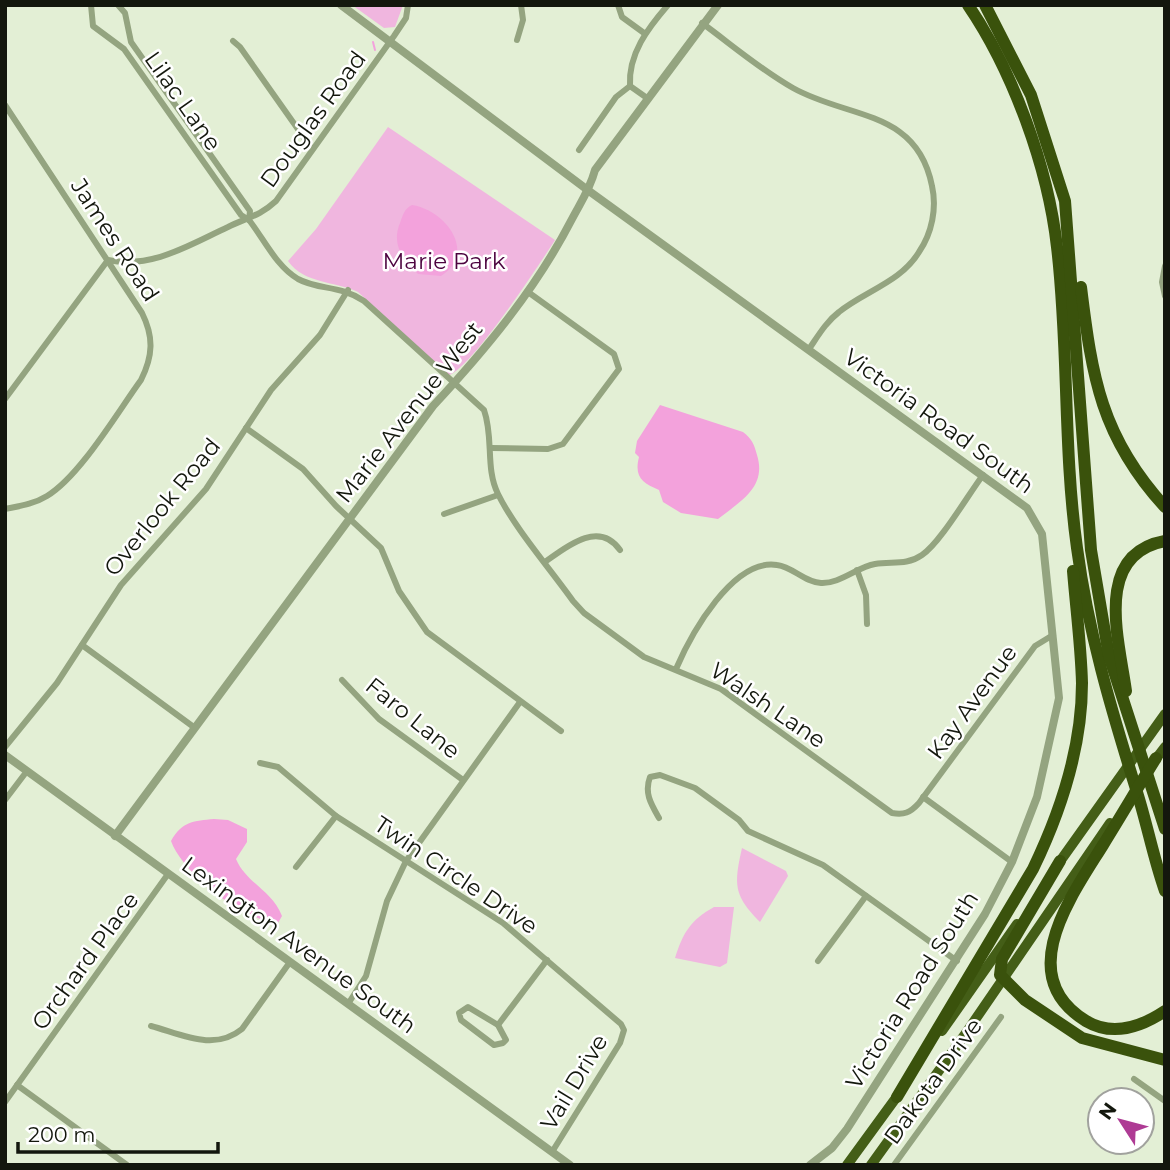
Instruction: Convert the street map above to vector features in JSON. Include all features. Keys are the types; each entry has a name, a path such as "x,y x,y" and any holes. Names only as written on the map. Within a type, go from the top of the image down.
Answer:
{"highway":[{"path":"968,5 994,44 1033,139 1057,245 1076,547 1088,621 1104,688 1144,817 1165,865"},
{"path":"985,5 1031,95 1047,137 1077,255 1091,364 1107,422 1123,453 1165,507"},
{"path":"1068,218 1091,550 1109,656 1165,829"},
{"path":"897,1097 1033,869 1067,786 1077,739 1082,684 1069,529 1070,472"},
{"path":"1138,750 1115,614 1118,582 1122,568 1138,550 1165,541"},
{"path":"847,1165 1165,714"},
{"path":"1165,747 1130,798 1063,908 1050,952 1050,968 1061,999 1075,1014 1092,1024 1111,1029 1131,1028 1149,1022 1165,1011"},
{"path":"871,1165 1130,798"},
{"path":"1144,817 1149,848 1165,891"},
{"path":"1060,861 999,965 1003,979 1036,1008 1082,1038 1165,1060"}],"street":[{"name":"Lilac Lane","path":"91,5 93,26 124,49 241,215 249,220 284,269 300,280 348,290 364,301 453,385"},
{"name":"Lilac Lane","path":"118,5 125,13 131,41 250,211 249,220"},
{"name":"Victoria Road South","path":"341,5 589,191 983,475 1027,508 1040,524 1055,634 1059,698 1037,797 1012,862 957,961 847,1129 832,1149 810,1165"},
{"name":"Douglas Road","path":"108,260 135,262 160,258 262,215 276,201 390,42 405,18 408,5"},
{"path":"517,40 523,20 521,5"},
{"path":"618,5 622,17 644,33"},
{"path":"647,98 630,86 629,75 644,33 668,5"},
{"name":"Marie Avenue West","path":"116,836 433,406 528,292 557,249 589,191 595,170 718,5"},
{"path":"702,23 794,89 894,126 916,148 930,175 934,195 933,216 918,254 897,276 839,312 809,349"},
{"path":"233,41 240,47 312,149"},
{"path":"579,150 616,97 630,86"},
{"name":"James Road","path":"5,105 9,118 108,260 150,328 152,347 149,364 133,391 60,487 29,505 5,509"},
{"path":"5,399 108,260"},
{"path":"1165,266 1161,282 1165,296"},
{"name":"Overlook Road","path":"5,747 57,683 121,585 206,489 271,390 320,335 348,290"},
{"path":"491,448 548,449 563,444 619,369 614,354 528,292"},
{"name":"Walsh Lane","path":"453,385 484,411 490,427 491,473 498,495 584,613 644,657 721,689 892,813 907,814 923,797"},
{"path":"246,428 303,469 349,518 382,548 399,591 427,632 561,731"},
{"path":"676,669 688,643 732,582 746,570 762,565 778,565 809,581 822,583 876,564 905,563 922,555 983,475"},
{"path":"444,514 498,495"},
{"path":"545,562 573,542 589,536 603,536 620,550"},
{"path":"857,570 866,595 867,624"},
{"name":"Kay Avenue","path":"923,797 1035,646 1055,634"},
{"path":"82,645 195,728"},
{"name":"Faro Lane","path":"342,680 379,719 463,780"},
{"path":"348,1004 366,976 387,901 406,861 520,702"},
{"name":"Lexington Avenue South","path":"5,755 570,1165"},
{"name":"Twin Circle Drive","path":"260,763 278,767 336,816 503,923 616,1019 624,1030"},
{"path":"5,800 27,771"},
{"path":"659,818 650,803 646,787 650,777 660,775 695,788 739,820 748,831 823,865 957,961"},
{"path":"923,797 1012,862"},
{"path":"296,867 336,816"},
{"name":"Orchard Place","path":"5,1102 168,874"},
{"path":"818,961 866,896"},
{"path":"498,1025 547,960"},
{"path":"151,1026 206,1041 231,1036 242,1029 290,962"},
{"path":"468,1007 474,1008 498,1025 506,1040 499,1045 461,1020 460,1013 468,1007"},
{"name":"Dakota Drive","path":"894,1165 1001,1017"},
{"name":"Vail Drive","path":"552,1152 620,1043 624,1030"},
{"path":"1134,1079 1165,1101"},
{"path":"17,1085 128,1165"}],"green space":[{"path":"352,5 403,5 395,27 384,28"},
{"name":"Marie Park","path":"388,127 555,240 488,335 460,368 449,375 358,292 311,278 302,274 288,261 316,229"},
{"path":"742,848 786,871 788,876 760,922 745,904 738,888"},
{"path":"714,907 734,907 727,963 720,967 675,958 689,928"}],"shaded area":[{"path":"412,205 436,215 453,233 457,255 452,266 441,276 418,274 400,251 398,231 404,212"},
{"path":"660,405 743,432 752,442 759,466 755,485 743,499 718,519 681,513 663,502 659,490 641,478 638,470 639,457 635,453 637,441"},
{"path":"228,820 247,829 247,842 236,859 246,874 278,907 282,916 278,923 248,914 215,893 178,854 171,841 180,829 195,822"}],"waterway":[{"path":"373,42 375,50"}]}
